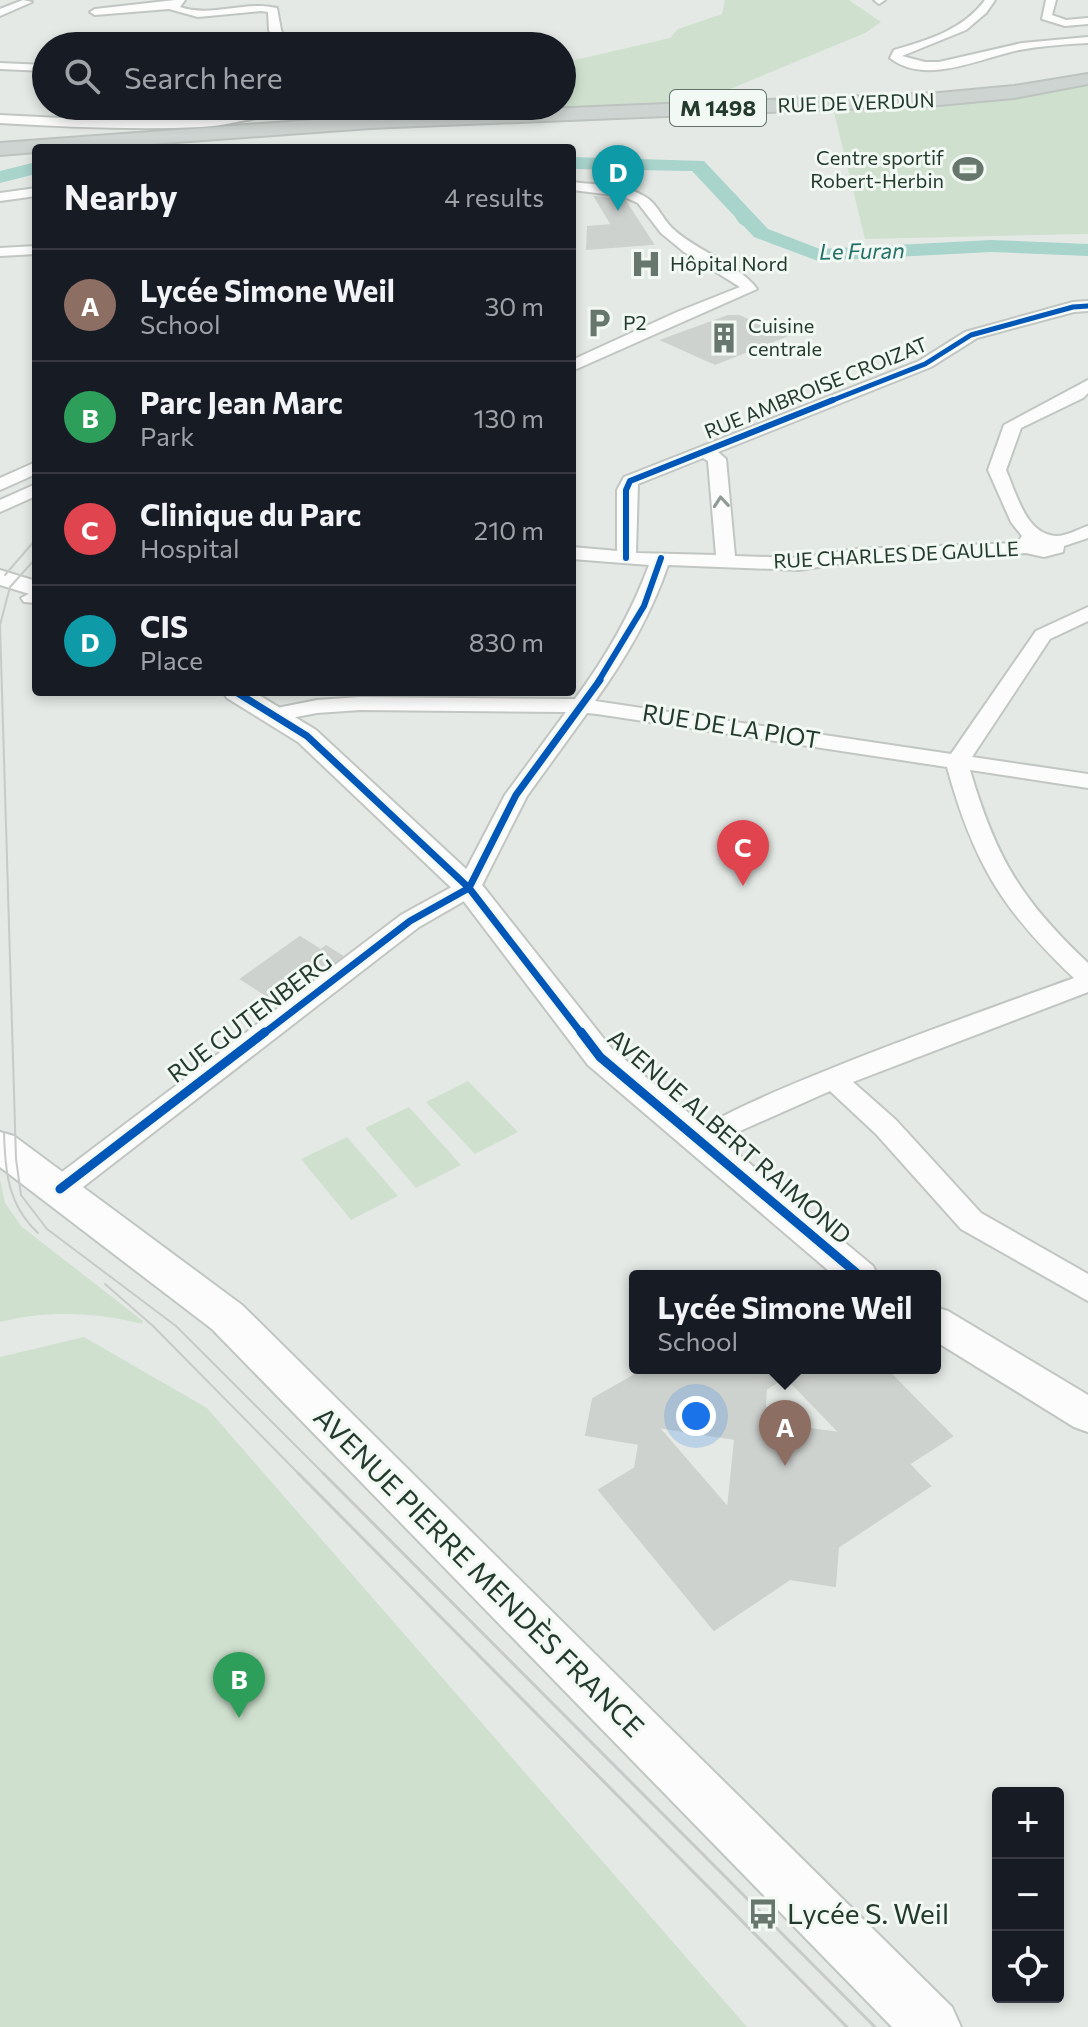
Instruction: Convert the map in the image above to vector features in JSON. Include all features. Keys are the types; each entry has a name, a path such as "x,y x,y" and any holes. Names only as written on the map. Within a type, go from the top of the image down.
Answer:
{"main road":[{"name":"RUE DE VERDUN","path":"576,114 939,99 1014,92 1088,79"},
{"name":"RUE DE VERDUN","path":"67,144 420,120"},
{"name":"RUE DE VERDUN","path":"0,149 32,147"},
{"name":"AVENUE PIERRE MENDÈS FRANCE","path":"0,1146 227,1317 932,2027"}],"street":[{"path":"990,0 974,21 924,45 898,52 896,58 919,65 943,65 1013,48 1088,40"},
{"path":"1051,0 1046,17 1065,23 1088,21"},
{"path":"0,13 27,2"},
{"path":"95,12 177,2"},
{"path":"177,2 174,8 190,13 265,7 273,10 276,32"},
{"path":"0,66 32,67"},
{"path":"0,119 121,126 226,120"},
{"path":"180,123 186,120"},
{"path":"576,186 625,192 643,200 666,230 689,249 745,283 749,289 682,315 576,364"},
{"path":"0,197 32,193"},
{"path":"0,252 32,250"},
{"name":"RUE AMBROISE CROIZAT","path":"626,558 626,490 630,481 925,364 971,335 1073,307 1088,306"},
{"path":"1031,542 997,470 1013,425 1077,394 1088,385"},
{"path":"704,452 717,459 726,561"},
{"path":"0,485 32,469"},
{"path":"1,506 32,491"},
{"name":"RUE CHARLES DE GAULLE","path":"576,553 799,564 900,551 1031,542 1046,551 1056,548 1056,543 1088,532"},
{"path":"469,888 516,795 613,662 644,606 661,558"},
{"path":"0,577 32,594"},
{"path":"0,594 32,596"},
{"path":"701,1141 721,1128 833,1079 1088,979 1028,917 1000,878 971,812 957,762 1043,635 1088,613"},
{"name":"AVENUE ALBERT RAIMOND","path":"243,696 307,736 469,888 600,1057 853,1270"},
{"name":"RUE DE LA PIOT","path":"307,736 314,724 371,704"},
{"name":"RUE DE LA PIOT","path":"275,715 318,707 371,704 602,705 662,717 1088,781"},
{"name":"RUE GUTENBERG","path":"60,1189 410,921 469,888"},
{"path":"833,1079 886,1127 971,1221 1088,1289"},
{"path":"941,1326 1088,1415"}],"green space":[{"path":"725,0 849,0 881,22 865,33 699,102 576,107 576,60 670,38 678,29 722,14"},
{"name":"Centre sportif Robert-Herbin","path":"1088,79 1088,234 865,239 832,104"},
{"path":"468,1081 518,1132 475,1154 426,1102"},
{"path":"409,1107 461,1165 416,1188 365,1128"},
{"path":"347,1137 398,1196 351,1220 301,1159"},
{"path":"0,1179 5,1203 22,1227 143,1321 142,1324 71,1314 0,1322"},
{"path":"84,1337 207,1408 747,2027 0,2027 0,1357"}],"water":[{"path":"576,158 700,164 737,196 744,218 756,228 776,242 819,251 871,253 980,242 1088,247 1088,251 957,248 855,257 811,255 772,244 739,223 735,210 719,185 697,170 669,166 576,164"}],"building":[{"path":"595,197 625,201 653,244 587,249 588,227 612,225"},
{"name":"Cuisine centrale","path":"728,316 739,316 786,336 715,364 662,340"},
{"path":"300,937 321,950 326,946 342,956 279,1003 241,979"},
{"path":"637,1374 891,1374 952,1436 909,1464 930,1486 838,1547 835,1586 790,1579 714,1630 599,1490 635,1468 639,1444 586,1435 593,1399","holes":["786,1377 840,1433 764,1423 766,1389","658,1427 735,1439 728,1508"]}],"waterway":[{"name":"Le Furan","path":"576,163 697,165 761,233 818,255 991,246 1088,250"},
{"name":"Le Furan","path":"0,177 32,169"}],"tram line":[{"path":"5,575 32,544"},
{"path":"32,562 10,587 0,625 16,1159 21,1195 47,1229 176,1326 323,1473"},
{"path":"4,1132 14,1199 38,1233"},
{"path":"105,1284 153,1326 300,1475"},
{"path":"298,1473 847,2027"},
{"path":"323,1473 875,2027"}],"cycle path":[{"path":"626,558 626,490 630,481 925,364 971,335 1073,307 1088,306"},
{"path":"60,1189 410,921 469,888 516,795 613,662 644,606 661,558"},
{"path":"242,696 307,736 469,888 600,1057 853,1270"}],"place":[{"name":"Centre sportif Robert-Herbin","path":"968,169"},
{"name":"CIS","path":"618,211"},
{"name":"Hôpital Nord","path":"646,264"},
{"name":"P2","path":"599,323"},
{"name":"Cuisine centrale","path":"724,338"},
{"name":"Clinique du Parc","path":"743,886"},
{"name":"Lycée Simone Weil","path":"785,1466"},
{"name":"Parc Jean Marc","path":"239,1718"},
{"name":"Lycée S. Weil","path":"763,1914"}]}
